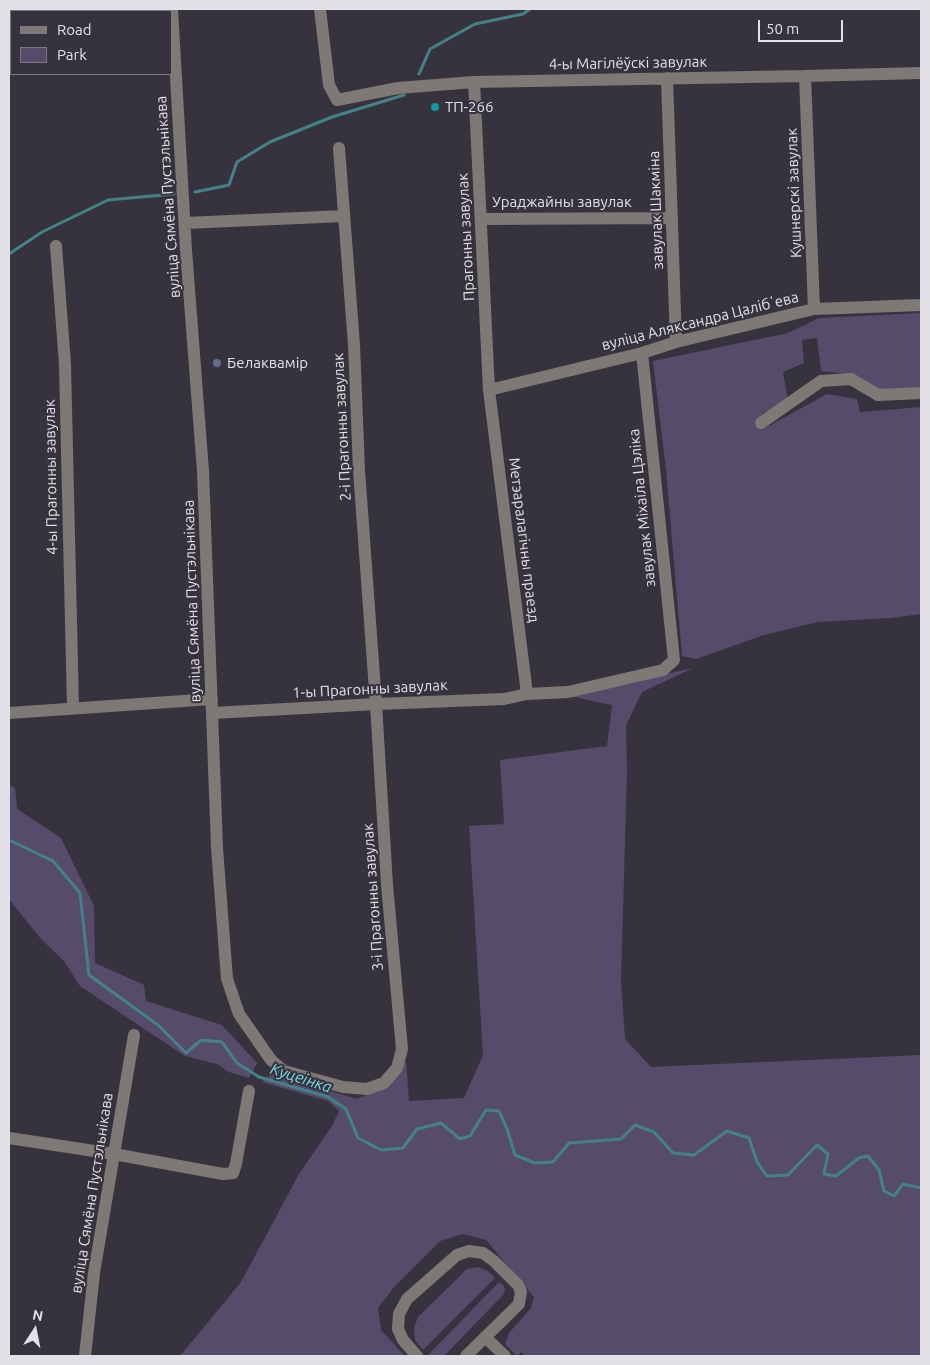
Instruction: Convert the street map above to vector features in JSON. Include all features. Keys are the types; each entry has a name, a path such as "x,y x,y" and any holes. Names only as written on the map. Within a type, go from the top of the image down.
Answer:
{"street":[{"name":"вуліца Сямёна Пустэльнікава","path":"172,9 186,250 203,471 217,848 227,979 239,1014 271,1060 284,1071 343,1086 367,1089 384,1083"},
{"name":"4-ы Магілёўскі завулак","path":"320,9 329,85 337,100 398,88 474,82 921,72"},
{"name":"Кушнерскі завулак","path":"806,76 814,309"},
{"name":"завулак Шакміна","path":"667,78 676,342"},
{"name":"Прагонны завулак","path":"474,82 489,390"},
{"name":"2-і Прагонны завулак","path":"339,148 354,345 359,470 376,704"},
{"path":"185,223 344,216"},
{"name":"Ураджайны завулак","path":"482,219 672,218"},
{"name":"4-ы Прагонны завулак","path":"56,246 65,364 73,708"},
{"name":"вуліца Аляксандра Цалібʼева","path":"489,390 814,309 921,305"},
{"name":"завулак Міхаіла Цэліка","path":"642,353 674,660"},
{"path":"761,423 821,381 851,379 878,395 921,393"},
{"name":"Метэаралагічны праезд","path":"489,390 528,694"},
{"name":"1-ы Прагонны завулак","path":"213,713 504,699 528,694 568,692 663,670 674,660"},
{"path":"9,713 212,700"},
{"name":"3-і Прагонны завулак","path":"376,704 387,885 402,1049 397,1068 384,1083"},
{"name":"вуліца Сямёна Пустэльнікава","path":"85,1356 94,1273 134,1035"},
{"path":"9,1138 114,1154 223,1174 233,1173 249,1091"},
{"path":"417,1356 403,1340 398,1329 399,1314 407,1299 457,1255 469,1251 482,1253 494,1261 518,1285 521,1292 519,1304 466,1356"},
{"path":"485,1337 505,1356"}],"green space":[{"path":"921,313 921,389 881,390 855,375 821,371 817,338 802,340 804,363 783,372 788,400 762,414 767,427 827,394 857,399 860,412 921,407 921,614 891,618 818,622 764,635 696,659 682,656 666,470 653,361 788,333 819,318"},
{"path":"693,668 642,692 626,725 627,771 621,980 625,1039 651,1067 921,1055 921,1356 526,1356 521,1352 517,1356 505,1344 509,1333 531,1308 534,1297 486,1240 463,1234 440,1241 394,1287 378,1308 381,1330 405,1356 180,1356 241,1282 299,1174 332,1126 339,1111 328,1101 262,1082 272,1074 357,1099 388,1087 406,1061 409,1101 464,1098 483,1055 469,826 504,824 500,760 607,746 612,705 569,696"},
{"path":"9,785 15,788 17,809 61,838 94,906 95,963 144,985 146,1001 222,1025 257,1063 249,1078 229,1072 217,1064 185,1056 80,986 64,961 41,939 9,899"},
{"path":"478,1267 488,1271 495,1278 423,1350 415,1340 414,1328 418,1317 467,1269"},
{"path":"499,1282 504,1286 505,1291 503,1295 444,1356 428,1355"}],"waterway":[{"path":"419,74 430,49 475,24 523,14 530,9"},
{"path":"195,192 229,185 237,162 270,142 332,117 404,95"},
{"path":"9,254 42,232 108,200 174,194"},
{"name":"Куцеінка","path":"9,840 53,861 80,893 89,975 158,1025 186,1053 201,1040 222,1042 237,1063 259,1077 328,1097 346,1109 358,1138 381,1150 403,1148 417,1129 441,1123 460,1139 470,1136 486,1110 499,1111 515,1155 535,1163 553,1162 569,1143 621,1139 635,1125 654,1132 673,1153 694,1155 727,1131 749,1138 757,1162 767,1176 788,1175 817,1145 828,1154 824,1174 836,1176 859,1158 868,1156 879,1170 884,1191 894,1196 903,1184 921,1188"}],"place":[{"name":"ТП-266","path":"435,107"},
{"name":"Белаквамір","path":"217,363"}]}
